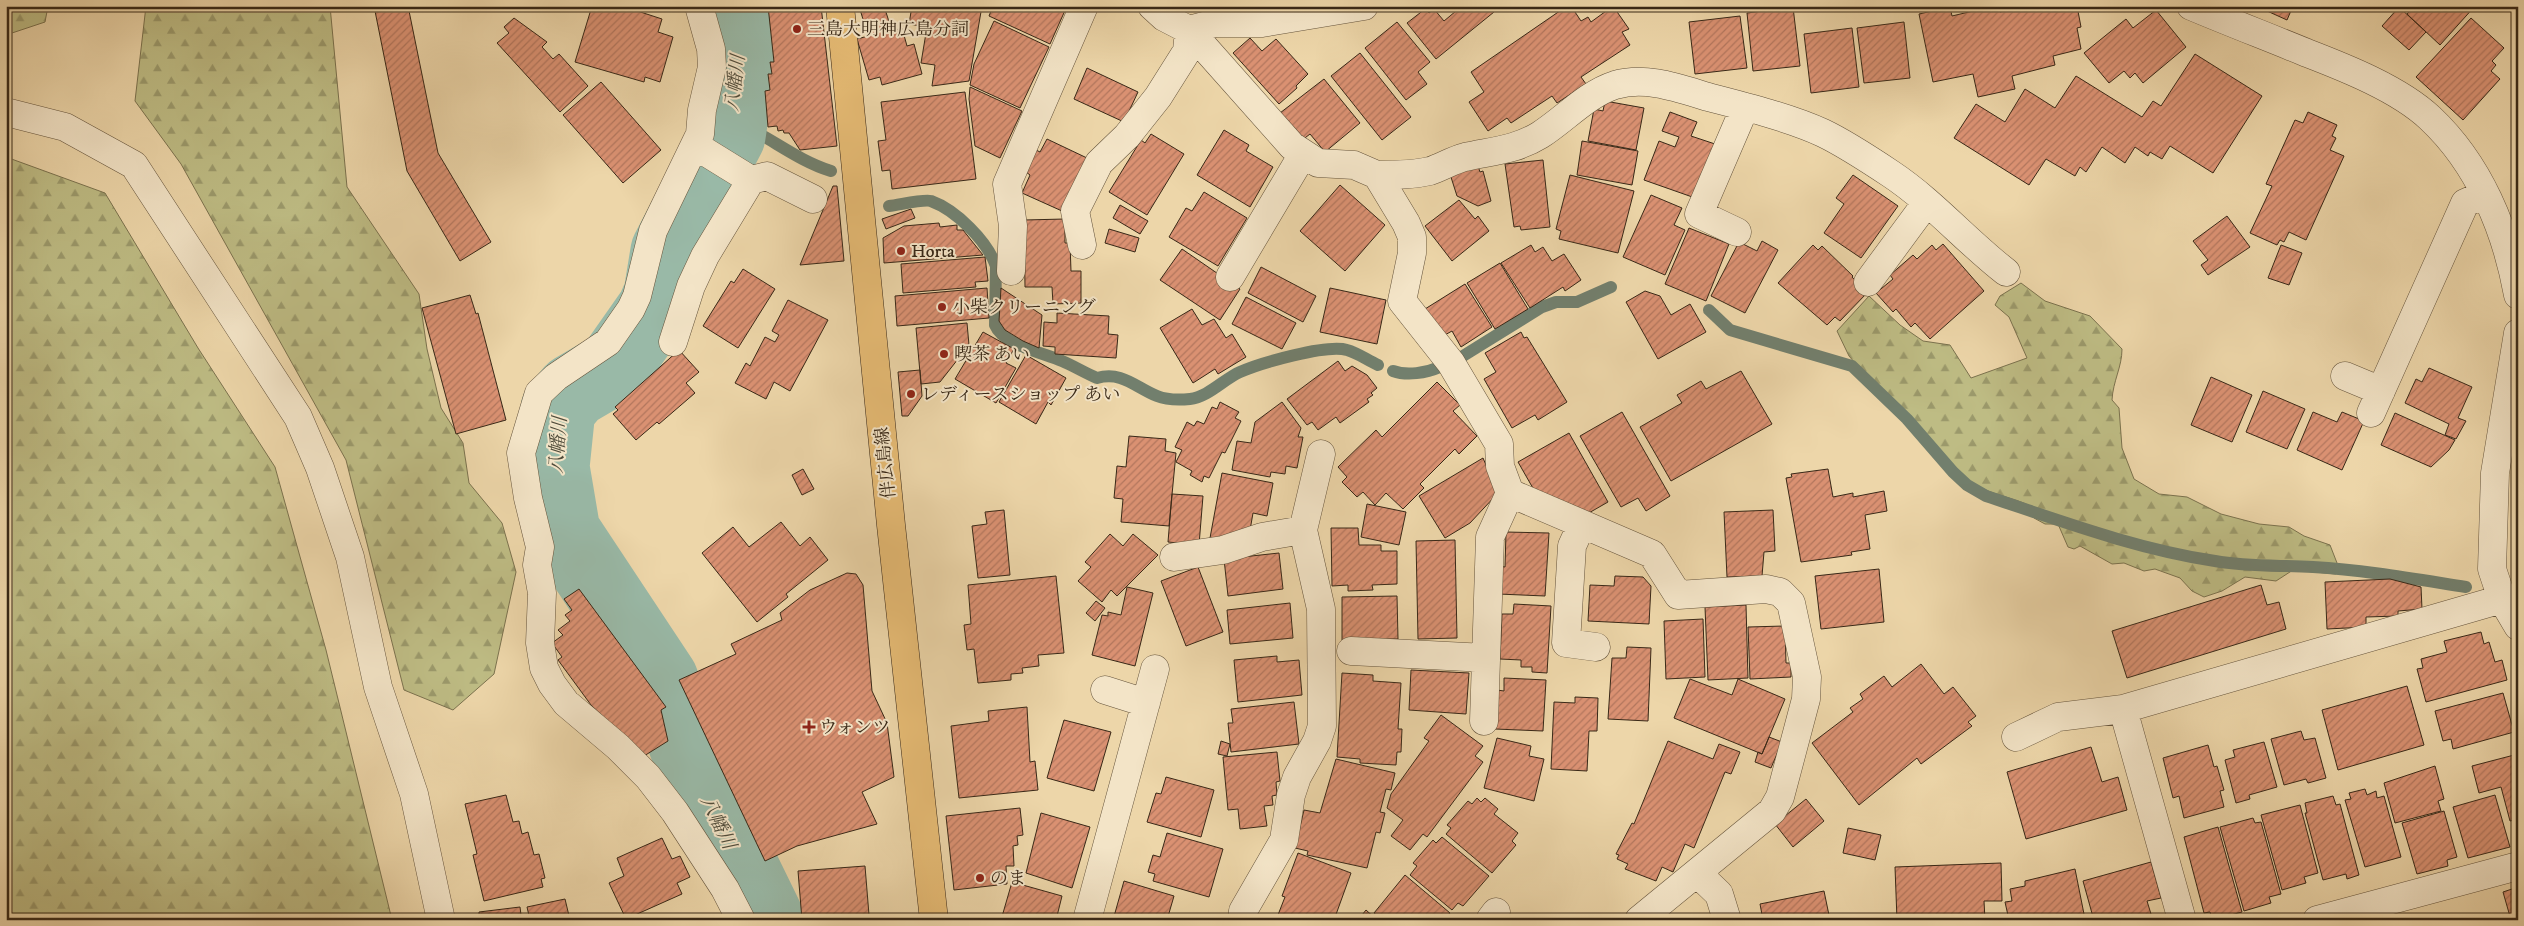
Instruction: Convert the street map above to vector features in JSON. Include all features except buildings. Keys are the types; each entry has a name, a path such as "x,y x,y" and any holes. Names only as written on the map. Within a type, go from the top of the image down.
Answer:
{"main road":[{"name":"伴広島線","path":"840,6 891,526 934,920"}],"street":[{"path":"700,6 712,50 712,67 702,110 699,148 653,231 637,296 631,309 608,342 556,377 539,393 521,453 528,498 540,547 538,565 542,593 540,643 544,668 566,703 648,777 675,812 725,889 741,920"},
{"path":"1011,271 1013,226 1007,184 1084,6"},
{"path":"1152,6 1164,17 1189,30 1292,146 1318,163 1354,165 1377,175 1412,174 1431,170 1460,158 1487,152 1499,152 1523,144 1540,135 1595,94 1615,85 1638,81 1660,83 1745,107 1822,133 1892,174 1927,202 1958,233 2006,272"},
{"path":"1189,30 1215,23 1262,23 1298,11 1364,6"},
{"path":"2191,6 2348,69 2390,91 2430,118 2466,162 2485,194 2500,224 2512,262 2518,294"},
{"path":"1082,244 1075,211 1099,163 1127,136 1158,98 1187,51 1189,30"},
{"path":"1737,232 1699,214 1745,107"},
{"path":"6,112 65,127 134,166 298,416 320,468 350,557 378,687 414,794 442,920"},
{"path":"699,148 743,174 767,176 813,198"},
{"path":"1230,277 1303,154"},
{"path":"673,342 691,286 743,174"},
{"path":"1377,175 1406,223 1412,237 1412,253 1402,300 1451,362 1499,444 1500,466 1510,493 1490,538 1484,721"},
{"path":"2345,376 2376,402 2466,203 2485,194"},
{"path":"1868,282 1927,202"},
{"path":"2518,333 2510,435 2494,473 2492,568 2502,600 2518,626"},
{"path":"1242,920 1243,911 1284,840 1291,795 1297,777 1318,741 1322,726 1321,609 1303,530 1321,454"},
{"path":"1510,493 1652,554 1678,595 1766,589 1780,592 1791,603 1807,677 1806,698 1780,797 1772,811 1639,920"},
{"path":"1582,524 1572,546 1566,643 1596,647"},
{"path":"1174,557 1223,550 1262,537 1303,530"},
{"path":"2016,737 2058,717 2123,709 2502,600"},
{"path":"1351,651 1486,658"},
{"path":"1086,920 1155,670"},
{"path":"1105,690 1146,703"},
{"path":"2123,709 2182,920"},
{"path":"2316,920 2518,866"},
{"path":"1697,873 1719,894 1727,920"}],"green space":[{"path":"6,6 48,6 45,22 6,35"},
{"path":"146,6 330,6 347,187 419,294 427,349 441,408 463,443 469,483 502,523 516,572 494,674 453,710 404,690 346,460 181,164 135,101"},
{"path":"6,157 105,193 198,348 275,467 326,650 392,920 6,920"},
{"path":"2021,283 2045,301 2090,316 2122,349 2121,362 2112,400 2119,408 2122,448 2134,479 2159,494 2187,497 2221,514 2259,524 2289,527 2304,536 2330,545 2337,563 2336,574 2293,570 2276,581 2245,577 2222,591 2204,597 2192,591 2180,578 2155,569 2144,571 2124,563 2112,564 2080,546 2074,549 2068,547 2058,524 2045,524 2034,518 2032,507 1985,490 1962,475 1910,417 1855,363 1849,356 1837,331 1869,296 1900,325 1923,341 1950,345 1971,378 2027,358 2009,317 1995,305 2000,296"}],"waterway":[{"name":"八幡川","path":"731,6 739,42 737,76 728,136 668,251 661,294 654,310 614,367 573,391 558,409 552,467 563,532 661,680 704,791 767,920"},
{"path":"730,120 756,132 804,160 831,171"},
{"path":"889,206 917,201 931,201 941,205 960,219 986,247 996,266 995,325 999,332 1025,348 1062,361 1097,378 1106,376 1121,378 1157,396 1182,400 1197,398 1234,375 1250,368 1310,352 1337,349 1347,350 1378,365"},
{"path":"1463,356 1542,307 1556,302 1577,302 1611,287"},
{"path":"1709,310 1730,330 1852,366 1907,419 1953,472 1967,485 1986,496 2128,542 2186,556 2240,564 2352,570 2466,587"},
{"path":"1393,371 1416,373 1440,367"}],"place":[{"name":"三島大明神広島分詞","path":"797,29"},
{"name":"Horta","path":"901,251"},
{"name":"小柴クリーニング","path":"942,307"},
{"name":"喫茶 あい","path":"944,354"},
{"name":"レディースショップ あい","path":"911,394"},
{"name":"ウォンツ","path":"809,727"},
{"name":"のま","path":"980,878"}]}
